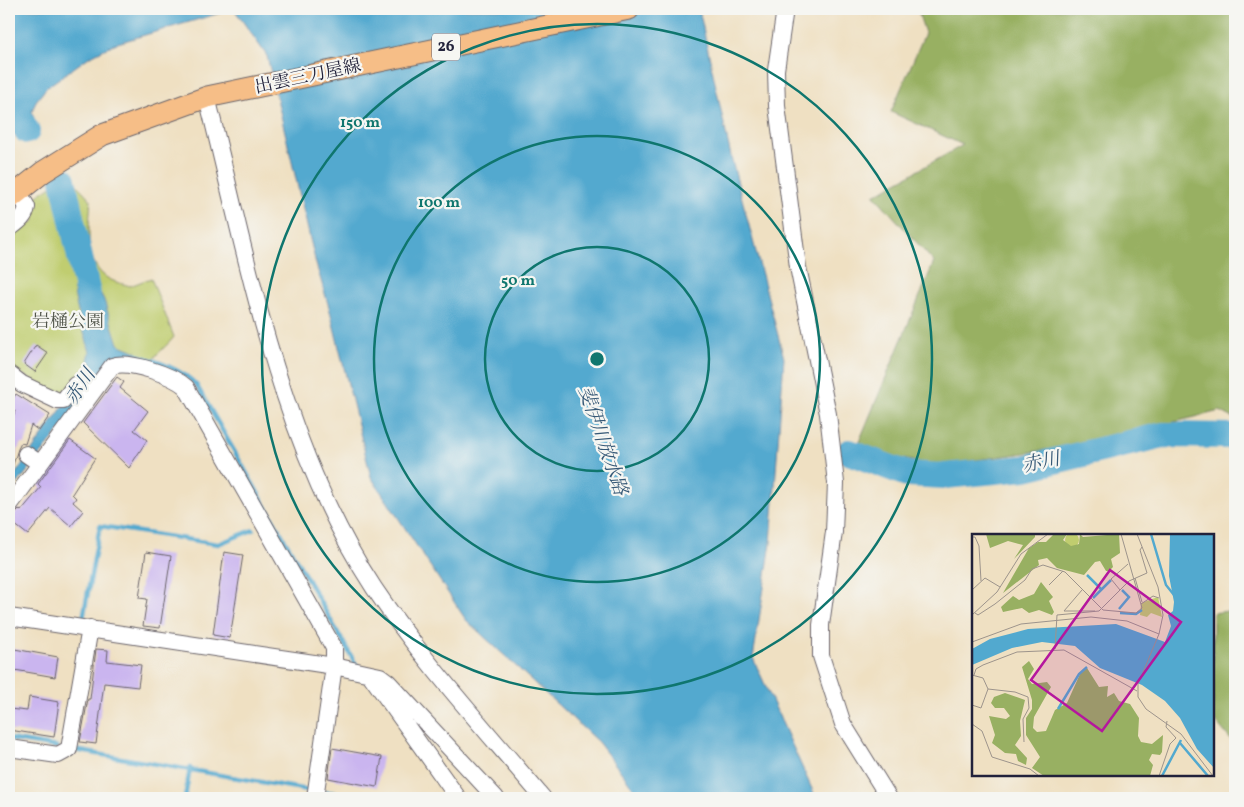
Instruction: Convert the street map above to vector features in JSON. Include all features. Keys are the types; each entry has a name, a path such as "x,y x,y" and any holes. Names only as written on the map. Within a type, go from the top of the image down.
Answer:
{"main road":[{"name":"出雲三刀屋線","path":"13,195 75,150 102,135 207,97 629,9"}],"street":[{"path":"785,9 776,70 777,106 798,268 828,414 836,482 834,532 821,625 821,656 843,724 882,796"},
{"path":"207,97 270,352 289,410 327,503 374,588 414,643 453,695 543,798"},
{"path":"9,229 24,218 27,207 13,195"},
{"path":"9,506 32,458 83,392 109,369 120,364 170,377 186,387 332,641 335,655 334,666 315,798"},
{"path":"9,374 22,384 58,401 63,401 74,386 83,392"},
{"path":"9,617 334,666 380,676 388,682 496,798"},
{"path":"9,748 58,755 66,752 70,745 90,628"},
{"path":"363,672 458,798"}],"green space":[{"path":"917,9 1235,9 1235,419 1220,411 1079,445 936,466 856,449 934,262 874,195 963,145 891,112 925,33"},
{"name":"岩樋公園","path":"68,175 91,200 89,233 92,256 96,266 102,274 111,280 130,286 151,278 174,337 151,364 134,359 58,396 9,366 9,237 21,227 35,221 31,200"},
{"path":"1235,610 1235,745 1214,719 1214,613"}],"water":[{"path":"9,9 234,9 114,44 89,57 47,87 36,101 32,112 36,125 19,137 9,132"},
{"name":"斐伊川放水路","path":"234,9 699,9 732,161 784,358 771,543 753,658 816,798 641,798 598,742 466,620 371,477 329,307 316,264 267,56"},
{"path":"82,258 104,300 118,344 137,352 135,357 119,357 9,494 9,483 93,364 88,360 90,352 74,293 74,269 78,259"}],"building":[{"path":"36,345 48,353 35,372 24,364"},
{"path":"117,377 124,382 120,388 148,411 134,430 147,440 129,468 83,423"},
{"path":"16,394 50,415 39,431 31,425 25,444 21,443 18,449 10,474 9,429 15,411 9,404"},
{"path":"70,440 95,458 72,494 76,498 73,502 83,511 71,526 50,508 28,535 9,520 9,516 19,509 21,511 41,487 38,484"},
{"path":"146,552 171,556 160,628 143,626 147,599 139,598"},
{"path":"224,552 243,555 230,638 213,635"},
{"path":"9,648 58,657 55,677 9,669"},
{"path":"96,649 108,650 107,661 141,665 138,687 104,683 96,744 80,742 88,699 90,699"},
{"path":"29,697 59,702 54,737 9,730 9,709 27,711"},
{"path":"332,748 382,757 377,787 328,778"}],"waterway":[{"name":"赤川","path":"9,99 27,131"},
{"name":"赤川","path":"63,180 88,294"},
{"path":"130,353 175,369 197,386 358,668"},
{"name":"赤川","path":"849,452 907,474 945,476 1025,468 1163,435 1235,436"},
{"path":"83,619 100,526 218,544 253,530"},
{"path":"9,739 57,747"},
{"path":"74,750 308,790"},
{"path":"185,798 190,768"},
{"path":"327,792 372,798"}]}
